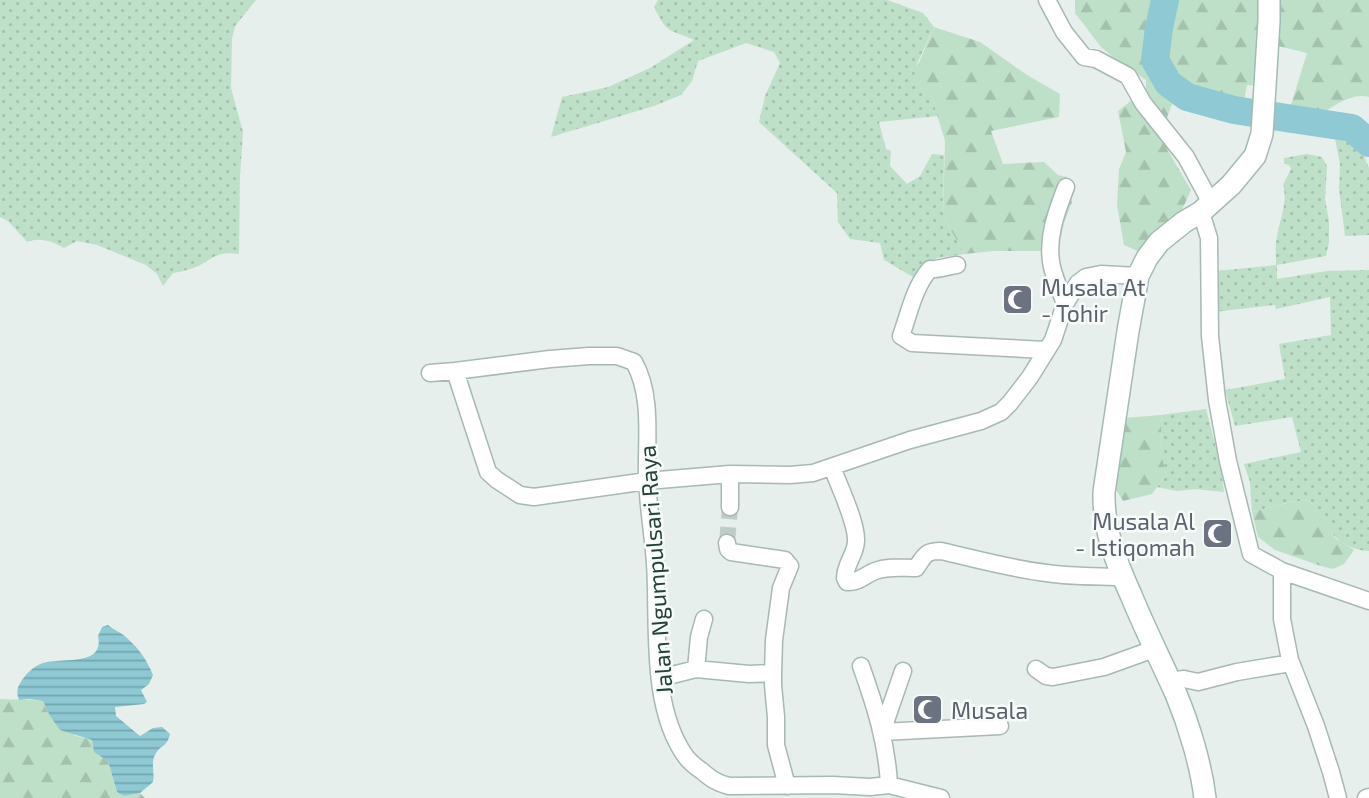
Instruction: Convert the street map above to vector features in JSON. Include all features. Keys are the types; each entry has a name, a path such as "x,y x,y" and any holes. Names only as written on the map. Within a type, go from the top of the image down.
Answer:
{"main road":[{"path":"1205,798 1203,782 1177,697 1122,577 1108,533 1104,492 1138,276 1159,242 1206,207 1237,178 1255,156 1262,134 1269,0"}],"street":[{"path":"1047,0 1064,32 1084,57 1096,59 1128,76 1143,103 1186,157 1206,207 1210,336 1217,400 1228,461 1251,554 1282,571 1369,601"},
{"path":"1065,304 1053,270 1051,233 1066,187"},
{"path":"957,265 930,269 924,275 901,336 912,343 1046,350"},
{"path":"455,372 486,468 497,480 520,495 534,497 647,481 730,474 813,473 910,440 981,421 1001,412 1017,395 1053,340 1065,304 1078,283 1086,277 1101,274 1138,276"},
{"name":"Jalan Ngumpulsari Raya","path":"430,373 589,356 617,356 634,362 641,375 646,405 647,481 664,709 673,735 687,758 718,790 729,786 889,785 924,796 941,798"},
{"path":"832,467 855,528 857,544 845,569 848,582 886,568 916,568 925,554 932,551 1047,573 1122,577"},
{"path":"730,474 730,507"},
{"path":"727,543 731,552 785,560 790,566 781,588 773,673 776,745 787,786"},
{"path":"1282,571 1282,620 1291,663 1316,726 1338,798"},
{"path":"696,669 704,619"},
{"path":"1036,669 1053,677 1104,667 1154,649"},
{"path":"1170,681 1185,679 1198,682 1291,663"},
{"path":"861,666 882,732 889,785"},
{"path":"660,678 696,669 749,674 773,673"},
{"path":"882,732 902,671"},
{"path":"882,732 1000,726"}],"green space":[{"path":"0,0 256,0 235,26 232,39 231,88 243,132 239,254 217,255 197,266 173,273 163,286 157,274 146,265 97,245 77,241 64,248 45,240 27,242 8,221 0,217"},
{"path":"658,0 887,0 923,13 934,27 917,64 938,116 879,122 886,149 891,151 890,166 907,184 920,176 932,154 944,155 943,217 965,254 937,258 924,266 916,281 884,260 880,243 850,239 838,222 837,193 759,122 765,96 780,63 774,52 746,43 698,61 692,81 681,95 654,106 551,137 562,97 608,87 650,68 694,40 666,27 654,7"},
{"path":"1075,0 1369,0 1369,97 1348,99 1316,117 1290,108 1307,53 1274,45 1262,86 1247,85 1240,124 1206,111 1172,104 1161,134 1191,190 1181,212 1142,253 1124,245 1117,205 1119,169 1126,152 1118,111 1146,89 1146,80 1101,47 1075,13"},
{"path":"934,27 980,42 1060,94 1059,117 991,131 1003,164 1044,162 1058,175 1067,177 1072,202 1058,251 965,254 943,217 945,141 930,92 912,79"},
{"path":"1335,139 1360,147 1369,168 1369,235 1345,236 1339,189 1340,164"},
{"path":"1307,154 1322,157 1327,166 1325,199 1329,242 1326,256 1277,265 1277,279 1327,271 1369,270 1369,551 1348,546 1340,541 1309,500 1252,512 1250,482 1244,464 1301,452 1292,417 1235,426 1225,390 1285,379 1279,344 1331,335 1330,297 1276,309 1275,305 1214,312 1217,271 1276,265 1276,239 1284,204 1283,185 1291,169 1284,163 1284,158"},
{"path":"1206,409 1221,467 1224,492 1195,489 1177,491 1157,487 1166,474 1162,457 1161,415"},
{"path":"1161,415 1162,457 1166,474 1152,494 1123,501 1115,488 1124,418"},
{"path":"1309,500 1335,538 1354,550 1344,564 1333,569 1275,550 1258,537 1252,512"},
{"path":"0,699 43,701 50,716 76,736 92,740 95,752 108,761 117,792 124,796 140,793 145,798 0,798"}],"water":[{"path":"108,625 135,646 153,675 149,684 141,690 147,702 115,707 116,716 140,736 153,728 162,727 170,734 154,756 153,782 140,793 124,796 117,792 108,761 94,752 92,740 60,730 43,701 19,700 18,694 22,680 37,666 51,661 80,659 95,652 102,627"}],"waterway":[{"path":"1165,0 1155,60 1168,83 1187,97 1234,110 1352,128 1369,143"}],"tunnel":[{"path":"727,543 730,507"}],"place":[{"name":"Musala At - Tohir","path":"1018,300"},
{"name":"Musala Al - Istiqomah","path":"1218,534"},
{"name":"Musala","path":"928,710"}]}
